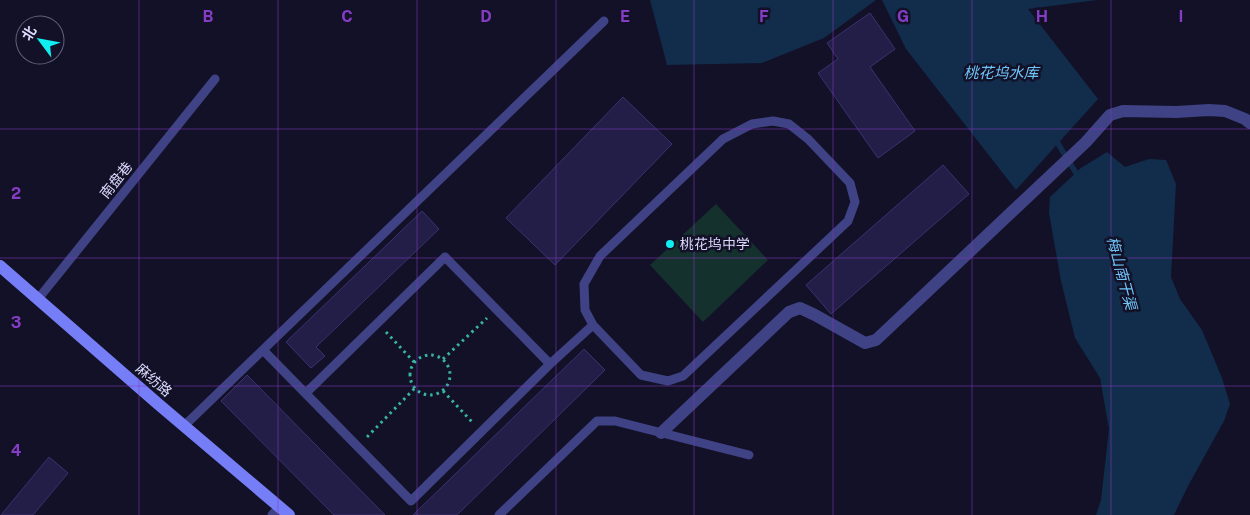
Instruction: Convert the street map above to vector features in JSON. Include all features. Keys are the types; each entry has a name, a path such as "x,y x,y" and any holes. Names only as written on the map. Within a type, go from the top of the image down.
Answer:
{"street":[{"path":"661,433 789,312 800,308 865,343 876,340 1086,142 1110,115 1123,110 1176,112 1209,110 1226,111 1250,123"},
{"name":"麻纺路","path":"0,266 280,512"}],"lane":[{"path":"184,426 604,21"},
{"name":"南盘巷","path":"38,298 215,79"},
{"path":"773,121 789,124 808,139 850,184 855,202 848,221 683,376 668,381 641,375 593,325 585,310 584,284 600,256 723,139 752,124 773,121"},
{"path":"306,393 445,256 550,364"},
{"path":"263,350 411,501 550,364 593,325"},
{"path":"499,515 597,421 615,421 749,455"}],"path":[{"path":"444,359 496,309"},
{"path":"377,323 414,362"},
{"path":"428,354 444,359 449,366 451,376 449,384 443,392 428,396 421,394 414,388 410,375 414,362 428,354"},
{"path":"358,446 414,388"},
{"path":"443,392 482,432"}],"green space":[{"path":"716,204 768,260 703,322 650,265"}],"water":[{"path":"650,0 876,0 824,38 762,63 667,65"},
{"name":"桃花坞水库","path":"882,0 1097,0 1028,9 1098,99 1016,190 906,49"},
{"path":"1107,152 1125,167 1149,159 1166,160 1176,184 1171,277 1180,299 1202,330 1222,378 1230,404 1224,421 1174,515 1096,515 1101,500 1109,429 1100,378 1075,338 1061,281 1049,213 1050,197 1081,168"}],"building":[{"path":"870,13 895,49 870,67 915,131 878,158 818,73 838,59 827,43"},
{"path":"623,97 672,144 555,265 506,218"},
{"path":"943,165 969,194 831,314 806,285"},
{"path":"422,211 439,229 316,347 325,356 311,368 286,342"},
{"path":"584,349 605,370 457,515 413,515"},
{"path":"247,375 385,515 334,515 221,401"},
{"path":"49,457 68,473 33,515 1,515"}],"waterway":[{"name":"梅山南干渠","path":"1054,137 1079,178"}],"place":[{"name":"桃花坞中学","path":"670,244"}]}
